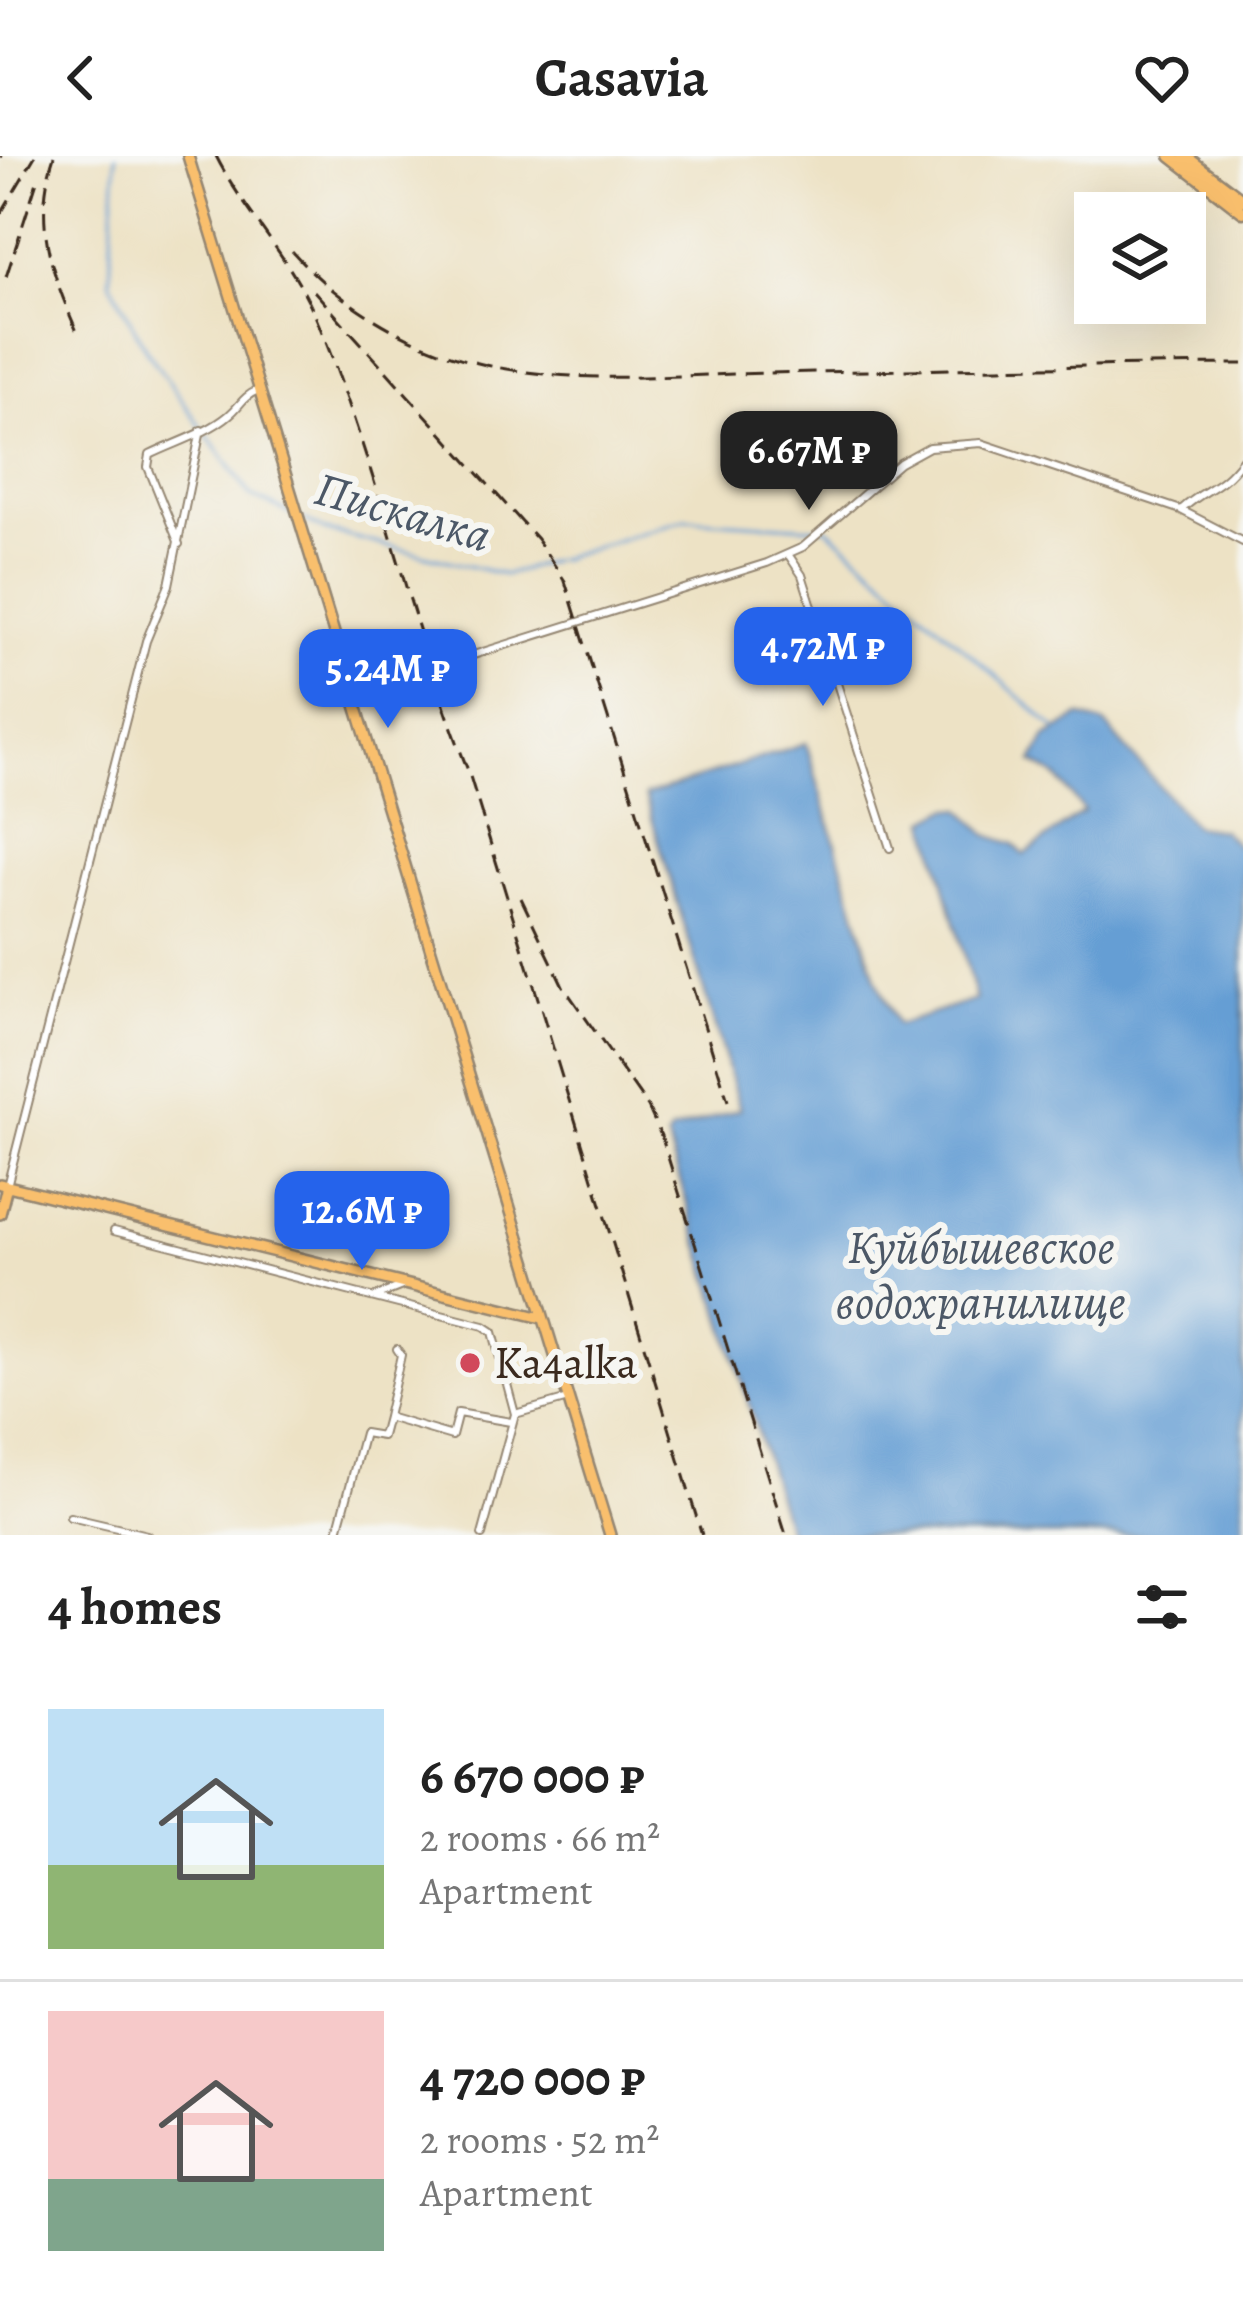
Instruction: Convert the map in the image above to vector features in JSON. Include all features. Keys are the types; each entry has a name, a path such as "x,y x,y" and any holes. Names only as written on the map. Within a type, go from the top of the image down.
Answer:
{"highway":[{"path":"1171,156 1243,212"},
{"path":"1185,156 1243,200"}],"main road":[{"path":"188,156 610,1535"},
{"path":"0,1214 4,1185 542,1318"}],"street":[{"path":"179,544 148,467 149,455 201,430 261,388"},
{"path":"4,1185 146,641 179,544 201,430"},
{"path":"352,693 788,554 900,463 929,448 952,444 981,442 1181,511 1243,542"},
{"path":"1181,511 1198,494 1223,486 1243,459"},
{"path":"788,554 802,575 890,848"},
{"path":"114,1232 493,1332 513,1418 482,1535"},
{"path":"374,1298 402,1286"},
{"path":"337,1535 364,1433 382,1436 401,1355 397,1349"},
{"path":"387,1417 452,1436 458,1413 513,1418 568,1399"},
{"path":"70,1517 147,1535"}],"water":[{"name":"Куйбышевское водохранилище","path":"1080,716 1105,724 1194,826 1222,830 1243,852 1243,1535 789,1535 667,1138 671,1132 740,1109 645,796 806,743 876,979 897,1025 976,1000 927,820 950,808 962,809 987,835 1014,844 1024,855 1084,811 1057,777 1033,762 1045,738"}],"waterway":[{"name":"Пискалка","path":"116,156 110,281 146,350 201,427"},
{"name":"Пискалка","path":"207,435 251,496 294,515"},
{"name":"Пискалка","path":"302,519 327,531 505,575 686,519 827,528 1055,728"}],"railway":[{"path":"0,215 35,156"},
{"path":"54,156 45,226 60,290 78,334"},
{"path":"216,156 307,298 339,376 469,773 702,1535"},
{"path":"6,277 38,178"},
{"path":"292,251 333,290 380,323 458,358 520,371 626,377 1243,364"},
{"path":"314,291 537,539 565,581 728,1101"},
{"path":"521,898 563,986 648,1107 662,1138 786,1535"}],"place":[{"name":"Ka4alka","path":"470,1363"}]}
